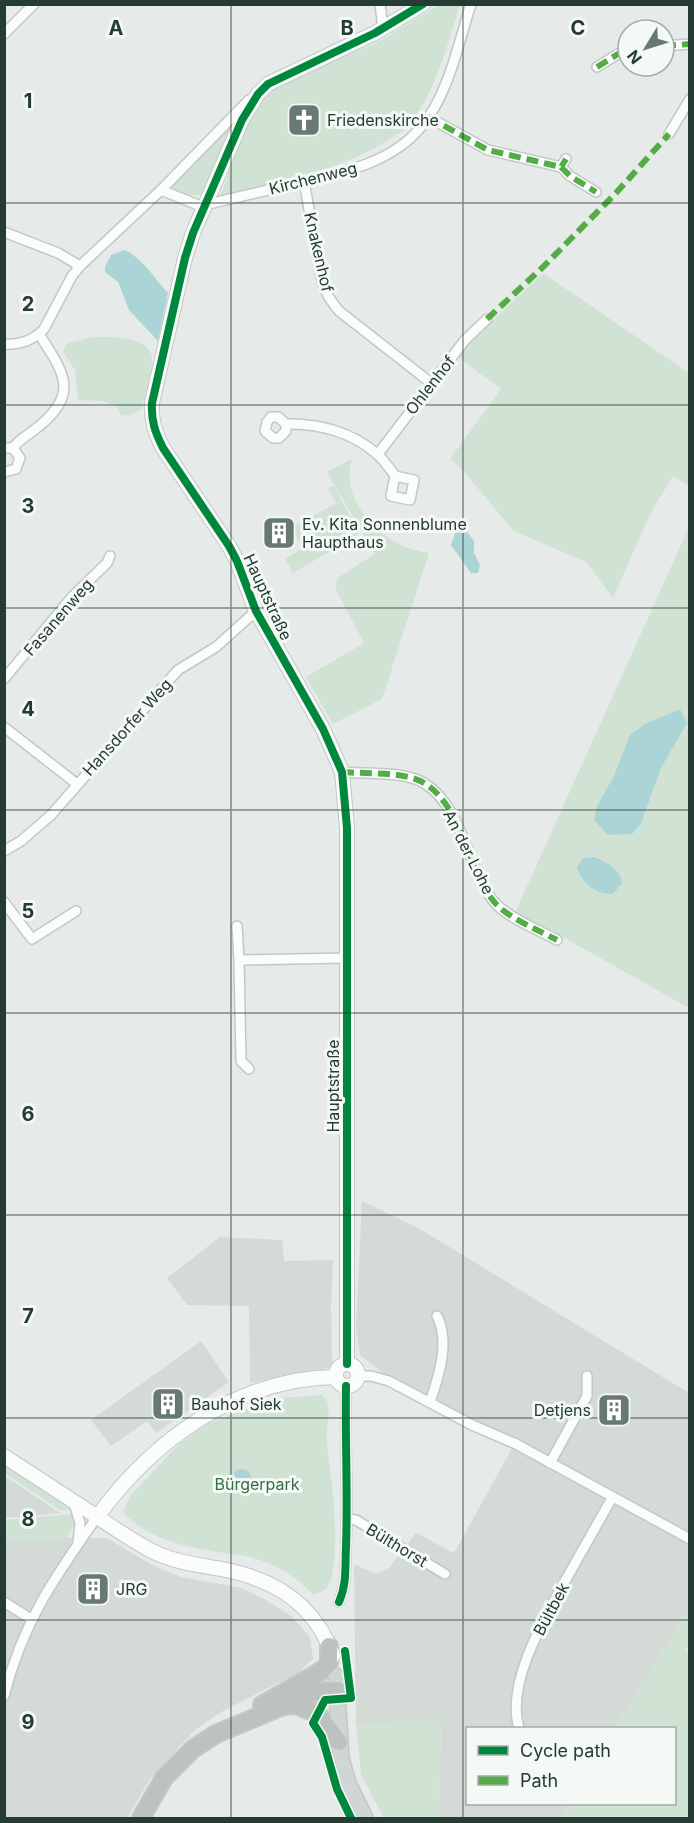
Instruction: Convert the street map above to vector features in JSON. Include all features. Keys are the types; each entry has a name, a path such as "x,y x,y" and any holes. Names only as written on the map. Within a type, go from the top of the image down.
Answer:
{"highway":[{"path":"141,1818 154,1793 172,1768 229,1722 315,1676 329,1663 329,1646"},
{"path":"315,1676 324,1674 337,1683"},
{"path":"237,1726 282,1699 337,1683"},
{"path":"216,1734 283,1706 296,1705 318,1714 339,1742"}],"main road":[{"path":"337,1683 339,1742 344,1773 365,1818"}],"street":[{"path":"4,34 34,4"},
{"path":"380,4 383,29"},
{"name":"Hauptstraße","path":"347,1364 346,806 342,771 323,729 256,611 229,546 163,448 152,418 154,389 185,258 204,206 242,120 258,94 268,84 383,29 423,4"},
{"name":"Kirchenweg","path":"204,206 350,171 398,149 428,117 448,74 471,4"},
{"path":"597,67 616,55"},
{"path":"4,344 16,345 39,334 80,266 160,190 252,97"},
{"path":"669,134 690,99"},
{"path":"428,117 488,150 564,163 570,176 596,192"},
{"name":"Knakenhof","path":"304,181 323,288 330,300 339,311 431,383"},
{"path":"160,190 204,206"},
{"path":"4,232 58,253 80,266"},
{"name":"Ohlenhof","path":"378,454 465,340 487,319"},
{"path":"9,448 58,408 64,394 63,375 39,334"},
{"path":"286,424 301,424 340,432 378,454 395,476"},
{"path":"4,472 13,471 18,466 19,454 9,448"},
{"name":"Fasanenweg","path":"4,679 71,598 108,563 110,555"},
{"name":"Hansdorfer Weg","path":"4,851 36,829 63,802 178,670 216,647 256,611"},
{"path":"4,727 77,784"},
{"name":"An der Lohe","path":"342,771 402,777 424,783 433,790 446,806 460,831 497,905 557,940"},
{"path":"4,902 32,939 76,911"},
{"path":"237,927 241,1061 249,1069"},
{"path":"239,960 347,958"},
{"path":"430,1402 442,1356 441,1324 437,1316"},
{"path":"339,1602 345,1589 347,1519 339,1367 347,1364 354,1367 358,1376"},
{"path":"358,1376 371,1376 389,1382 472,1425 516,1444 690,1539"},
{"path":"4,1696 15,1659 31,1619 46,1591 122,1485 166,1442 196,1420 229,1403 260,1391 307,1379 355,1382 358,1376"},
{"path":"550,1463 587,1396 587,1376"},
{"path":"4,1456 147,1549 166,1558 254,1577 278,1588 297,1601 314,1619 329,1646 337,1683"},
{"name":"Bültbek","path":"519,1727 518,1692 522,1671 540,1628 612,1498"},
{"path":"72,1501 80,1523 78,1544"},
{"name":"Bülthorst","path":"347,1519 356,1520 445,1574"},
{"path":"4,1602 31,1619"}],"shaded area":[{"path":"362,1201 420,1229 689,1393 689,1609 616,1727 466,1727 466,1805 568,1805 560,1818 443,1818 439,1816 441,1721 356,1724 354,1564 376,1574 389,1568 416,1533 454,1553 515,1443 392,1380 360,1355 356,1329"},
{"path":"220,1237 282,1240 284,1261 333,1260 332,1367 250,1383 249,1306 187,1305 167,1278"},
{"path":"201,1341 229,1382 156,1433 147,1421 111,1446 91,1420"},
{"path":"5,1476 60,1513 5,1518"},
{"path":"107,1538 152,1565 181,1577 241,1588 264,1599 290,1615 310,1637 313,1659 298,1673 221,1712 195,1730 150,1779 127,1818 5,1818 4,1540"}],"green space":[{"path":"439,5 460,5 446,51 428,96 407,127 374,149 332,167 220,196 248,122 269,88 373,45"},
{"path":"237,121 200,195 179,193 173,188 171,184"},
{"path":"543,273 689,373 689,486 673,476 651,512 613,598 586,562 514,531 460,467 450,459 501,389 459,358 468,344"},
{"path":"93,337 129,339 146,346 150,353 152,361 147,390 142,408 135,413 123,415 120,414 117,406 102,401 78,400 75,370 63,351 68,343"},
{"path":"352,459 350,484 354,497 367,519 397,543 429,553 382,699 333,724 306,677 364,643 336,590 337,578 375,554 327,472"},
{"path":"334,486 359,534 293,573 285,559 303,548 292,528 336,503 328,488"},
{"path":"689,527 689,1008 556,933 515,913"},
{"name":"Bürgerpark","path":"322,1395 329,1411 327,1442 334,1507 335,1544 332,1576 324,1590 313,1594 284,1571 259,1560 166,1540 142,1529 123,1512 131,1495 180,1443 209,1423 279,1398"},
{"path":"5,1465 71,1510 60,1510 5,1473"},
{"path":"72,1514 75,1523 67,1538 5,1540 5,1520"},
{"path":"689,1609 689,1644 688,1649 685,1648 690,1658 689,1818 560,1818 568,1805 676,1805 676,1727 616,1727"},
{"path":"441,1721 439,1816 443,1818 384,1818 361,1775 356,1724"}],"water":[{"path":"125,250 143,264 168,293 158,341 129,310 118,282 105,272 111,255"},
{"path":"458,525 462,525 474,541 474,553 480,565 478,573 471,573 451,545"},
{"path":"680,709 687,723 661,768 641,823 632,834 608,835 594,820 597,806 614,776 630,735 645,724"},
{"path":"594,857 612,867 621,878 622,883 613,894 590,887 579,873 577,867 583,858"},
{"path":"242,1469 248,1472 251,1478 248,1484 242,1487 236,1484 233,1478 236,1472"}],"marked path":[{"path":"676,45 690,44"},
{"path":"597,67 616,55"},
{"path":"428,117 488,150 561,167 566,159"},
{"path":"487,319 542,268 616,193 669,134"},
{"path":"561,167 570,176 596,192"},
{"path":"342,772 396,775 424,783 438,794 448,808 487,892 497,905 518,920 557,940"}],"cycle path":[{"path":"347,1364 347,828 342,772 323,729 256,611 229,546 163,448 154,426 152,403 185,258 193,233 242,120 258,94 268,84 375,33 423,4"},
{"path":"339,1602 345,1568 347,1507 346,1386"},
{"path":"345,1651 351,1698 325,1700 313,1723 322,1737 337,1789 351,1818"}],"place":[{"name":"Friedenskirche","path":"304,120"},
{"name":"Ev. Kita Sonnenblume Haupthaus","path":"279,533"},
{"name":"Bauhof Siek","path":"168,1404"},
{"name":"Detjens","path":"614,1410"},
{"name":"JRG","path":"93,1589"}]}
